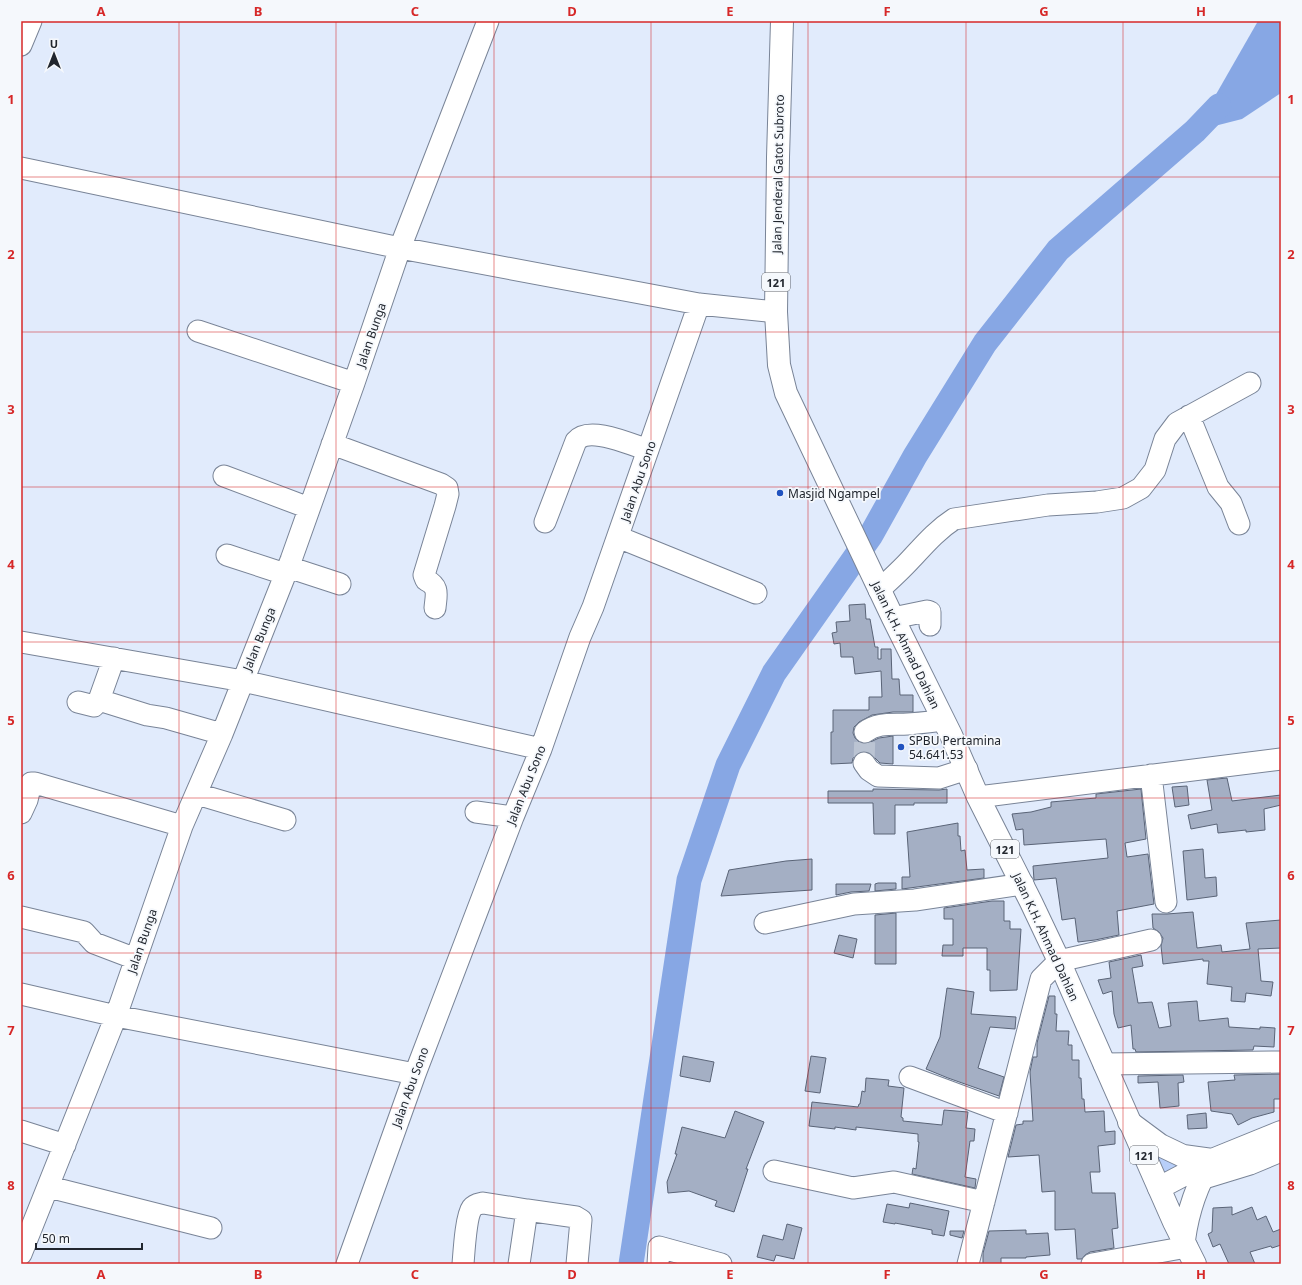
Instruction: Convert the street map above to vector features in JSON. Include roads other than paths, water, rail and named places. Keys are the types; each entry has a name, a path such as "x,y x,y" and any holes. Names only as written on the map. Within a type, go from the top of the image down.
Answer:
{"main road":[{"name":"Jalan Jenderal Gatot Subroto","path":"782,21 776,312 779,364 786,393 850,527"},
{"name":"Jalan K.H. Ahmad Dahlan","path":"850,527 892,618 967,769 978,797 1059,961 1129,1122 1174,1222 1189,1250"},
{"path":"1129,1122 1160,1145 1183,1156 1212,1160"},
{"path":"1159,1188 1212,1160 1281,1132"},
{"path":"1189,1250 1190,1210 1196,1188 1212,1160"}],"street":[{"path":"21,45 31,21"},
{"name":"Jalan Bunga","path":"21,1254 116,1016 182,826 222,734 287,571 400,248 488,21"},
{"path":"21,168 400,248 699,304 776,312"},
{"name":"Jalan Abu Sono","path":"347,1264 415,1074 513,817 541,749 580,637 593,607 618,537 699,304"},
{"path":"198,331 354,383"},
{"path":"877,585 909,560 934,533 954,519 1048,505 1097,502 1123,498 1141,488 1155,470 1165,439 1177,423 1250,383"},
{"path":"1189,416 1218,487 1231,503 1239,524"},
{"path":"545,522 576,441 579,437 593,434 648,450"},
{"path":"332,444 442,484 447,488 448,494 445,506 424,575 426,580 433,584 436,588 435,608"},
{"path":"224,476 309,508"},
{"path":"618,537 756,593"},
{"path":"227,555 340,584"},
{"path":"892,618 927,611 930,612 930,625"},
{"path":"21,642 243,681 541,749"},
{"path":"78,702 94,706 99,700 114,658"},
{"path":"99,700 147,715 166,718 222,734"},
{"path":"866,732 871,727 879,725 943,720"},
{"path":"978,797 1281,759"},
{"path":"864,763 878,776 939,778 967,769"},
{"path":"1151,775 1166,902"},
{"path":"21,813 27,800 31,783 35,783 182,826"},
{"path":"197,794 285,820"},
{"path":"476,812 513,817"},
{"path":"765,923 854,904 915,900 1022,884"},
{"path":"21,917 84,932 94,943 101,947 136,959"},
{"path":"968,1264 1041,979 1059,961 1151,940"},
{"path":"21,994 116,1016 415,1074"},
{"path":"1104,1064 1281,1062"},
{"path":"910,1077 1007,1113"},
{"path":"21,1131 64,1145"},
{"path":"1201,1179 1250,1164 1281,1151"},
{"path":"774,1171 853,1188 894,1182 984,1202"},
{"path":"49,1187 211,1228"},
{"path":"463,1264 469,1215 472,1207 483,1203 576,1217 581,1220 577,1264"},
{"path":"519,1264 527,1210"},
{"path":"658,1264 659,1247 721,1264"},
{"path":"1092,1264 1189,1250"}],"waterway":[{"path":"631,1264 689,880 728,765 774,673 871,535 915,456 985,343 1058,250 1195,131 1219,106"}],"tunnel":[{"path":"864,763 865,732"}],"place":[{"name":"Masjid Ngampel","path":"780,493"},
{"name":"SPBU Pertamina 54.641.53","path":"901,747"}]}
